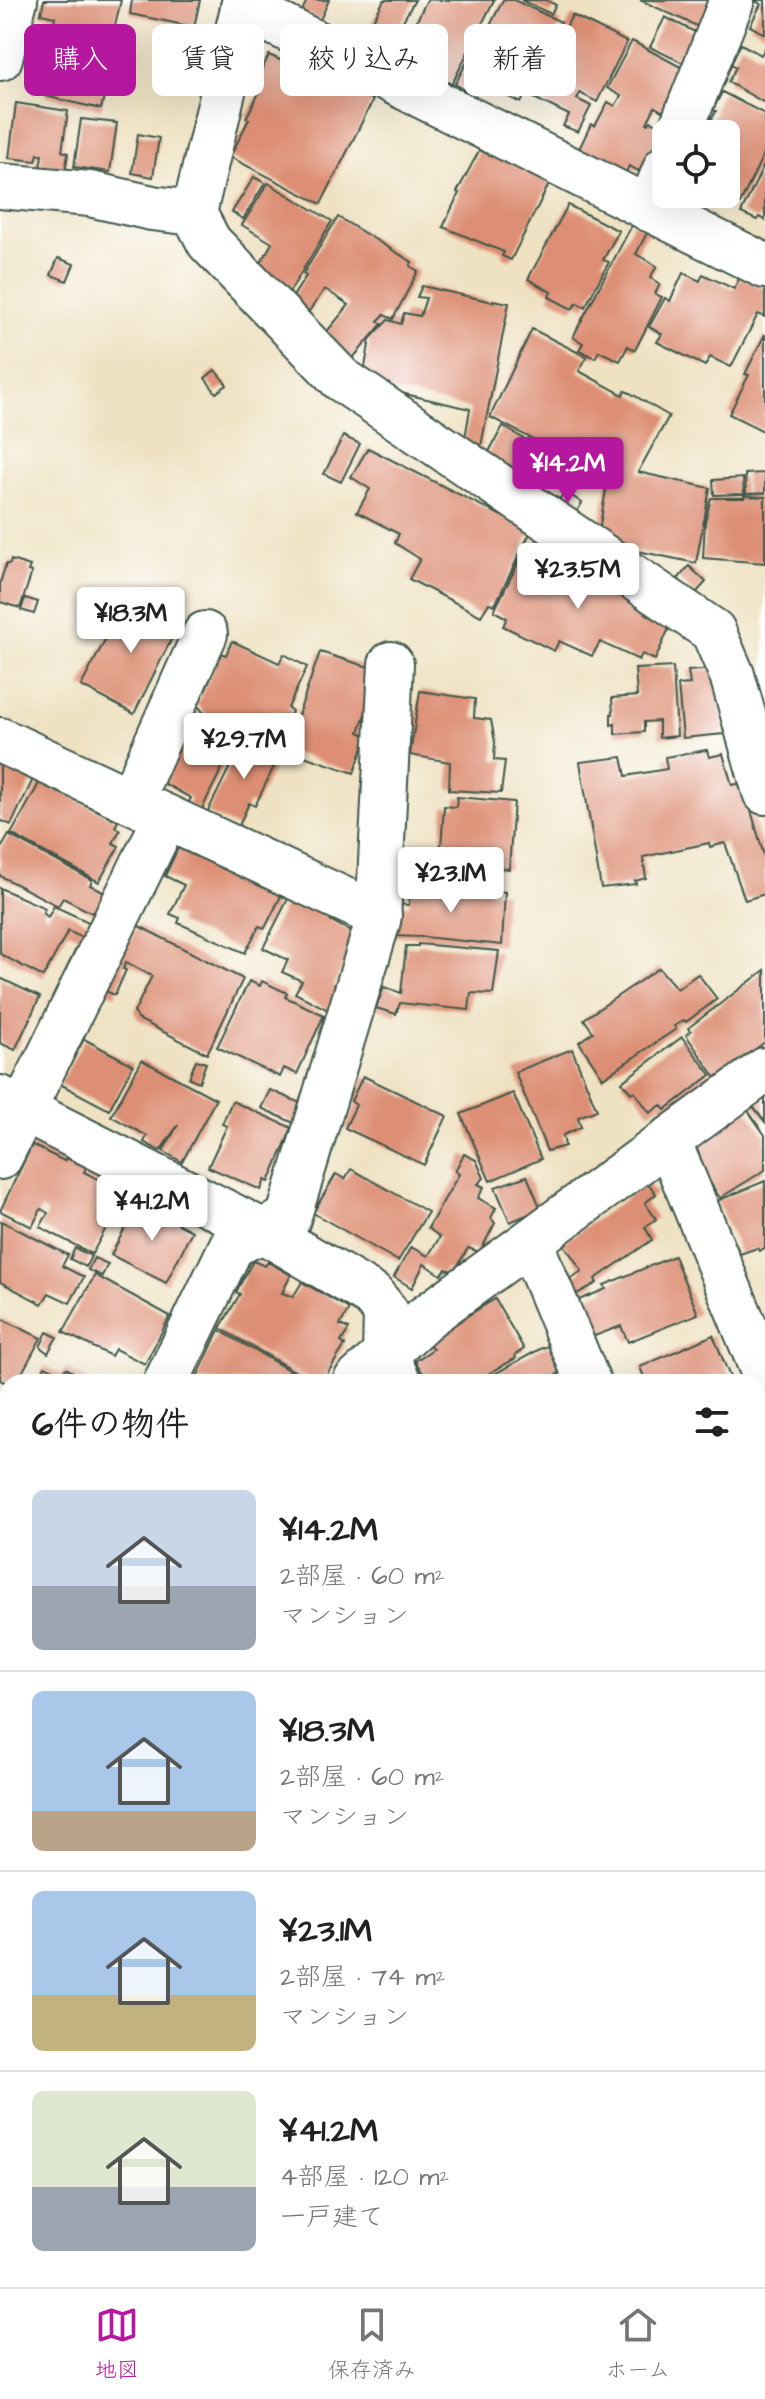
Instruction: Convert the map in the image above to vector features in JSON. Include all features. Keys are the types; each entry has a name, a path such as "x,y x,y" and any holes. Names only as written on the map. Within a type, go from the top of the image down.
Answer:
{"street":[{"path":"0,58 15,0"},
{"path":"685,120 732,0"},
{"path":"765,266 244,4 194,213 209,242 341,379 713,631 732,675 765,792"},
{"path":"0,186 90,194 152,208 194,213"},
{"path":"649,209 652,202"},
{"path":"0,1157 12,1104 148,809 205,634"},
{"path":"170,1374 232,1245 288,1219 379,916 391,664"},
{"path":"0,740 379,916"},
{"path":"380,1373 425,1318 765,1070"},
{"path":"12,1104 263,1231 372,1295 386,1312 380,1373"},
{"path":"668,1140 762,1369"},
{"path":"530,1242 585,1374"}],"building":[{"path":"44,0 121,0 115,24 54,24 55,17 41,14"},
{"path":"132,0 200,0 195,24 130,14"},
{"path":"307,0 329,0 320,20 302,11"},
{"path":"384,0 415,0 401,24 371,24"},
{"path":"427,0 494,0 482,24 464,24 464,60 452,84 448,82 448,24 416,22"},
{"path":"503,0 514,0 561,22 560,24 491,24"},
{"path":"521,0 546,0 556,5 551,14"},
{"path":"640,0 711,0 699,27"},
{"path":"753,0 765,0 765,34 750,26 761,4"},
{"path":"572,15 627,42 597,102 580,93 577,99 591,106 578,132 563,126 569,115 532,97 576,96 576,24 568,24"},
{"path":"665,17 699,34 685,64 650,47"},
{"path":"632,41 690,72 667,114 655,107 647,123 652,122 652,152 643,173 629,166 626,172 579,149 591,124 595,126 608,102 615,106 621,96 607,88"},
{"path":"741,44 761,55 765,48 765,103 728,82 736,67 730,63"},
{"path":"269,55 280,60 280,96 364,96 373,100 321,204 230,157 257,96 264,96 264,65"},
{"path":"464,67 464,89 455,84"},
{"path":"722,92 765,114 765,151 740,204 740,120 711,120 716,111 713,110"},
{"path":"45,96 104,96 101,109"},
{"path":"507,96 524,96 521,103"},
{"path":"16,103 68,111 62,151 68,153 65,173 40,168 42,155 38,154 36,161 9,158"},
{"path":"81,119 117,123 110,172 74,167"},
{"path":"138,134 159,138 153,177 132,173"},
{"path":"480,149 550,182 511,260 502,256 504,252 443,227"},
{"path":"765,163 765,220 759,217 757,220 741,213"},
{"path":"254,177 265,183 243,219 232,212"},
{"path":"268,183 332,221 289,293 255,273 272,243 242,225"},
{"path":"568,205 619,231 603,260 609,262 585,307 577,303 572,309 549,297 551,292 528,279"},
{"path":"338,217 412,262 410,266 418,271 393,319 384,315 378,321 382,324 347,365 319,341 349,305 325,289 305,317 290,301"},
{"path":"633,223 648,231 636,254 657,266 650,278 660,284 655,294 662,297 635,350 628,346 620,361 599,351 595,358 579,350 583,343 573,337"},
{"path":"58,258 74,264 67,281 51,275"},
{"path":"683,273 700,281 703,274 734,289 740,277 765,289 765,317 758,314 731,367 710,357 705,366 657,342 662,334 649,327 665,298 670,301"},
{"path":"422,286 509,303 480,451 464,444 470,409 388,390 363,378 370,339 388,320 401,324 404,313 420,316 426,298 417,297"},
{"path":"532,329 587,357 579,371 623,395 625,391 630,393 669,416 638,472 710,488 696,563 618,547 598,537 608,478 490,417"},
{"path":"765,334 765,432 729,414"},
{"path":"215,370 227,385 216,393 205,378"},
{"path":"503,426 542,450 522,482 485,459"},
{"path":"343,436 360,444 341,482 324,474"},
{"path":"368,448 531,531 495,605 489,603 481,616 409,579 420,559 395,543 399,534 357,512 370,489 351,477"},
{"path":"765,473 765,493 746,494 745,474"},
{"path":"743,478 744,494 714,495 713,480"},
{"path":"565,491 582,503 572,519 554,508"},
{"path":"765,497 765,563 703,558 705,522 711,498"},
{"path":"526,547 674,617 655,660 642,654 639,660 600,642 592,656 559,641 554,651 503,626 507,618 494,611"},
{"path":"11,560 30,566 28,571 32,572 20,608 0,602 0,583 6,564 10,564"},
{"path":"689,566 706,582 695,594 678,579"},
{"path":"25,598 38,602 34,614 21,610"},
{"path":"126,600 144,610 147,604 180,622 134,714 81,686"},
{"path":"232,641 279,663 284,654 307,667 288,708 292,711 278,745 204,713 197,705 220,653 226,655"},
{"path":"320,652 375,669 373,690 359,732 367,736 354,773 286,750"},
{"path":"673,667 677,736 659,738 659,721 644,722 644,732 615,734 615,724 611,725 612,698 637,696 635,669"},
{"path":"715,669 724,734 683,738 678,685 690,684 688,671"},
{"path":"420,691 475,699 474,718 491,720 494,760 505,761 501,793 449,790 450,762 410,755"},
{"path":"192,714 238,735 201,811 188,804 191,798 161,782"},
{"path":"245,736 281,752 255,806 249,803 238,828 207,813"},
{"path":"707,750 709,757 723,754 732,785 743,783 765,859 765,894 745,900 725,843 710,847 709,843 643,857 646,878 635,881 636,884 601,888 580,762 622,757 626,776 667,769 665,757"},
{"path":"0,758 36,773 11,825 0,820"},
{"path":"41,780 118,821 115,827 120,830 113,843 119,846 99,882 11,834"},
{"path":"457,797 514,802 509,869 440,862 444,806 456,807"},
{"path":"9,835 92,880 90,885 110,896 98,916 63,898 58,906 0,876 0,850"},
{"path":"178,848 197,857 199,853 283,892 265,928 259,926 245,953 178,923 180,918 170,914 184,885 165,876"},
{"path":"411,884 505,892 502,945 391,936 393,904 409,905"},
{"path":"0,888 45,908 43,913 48,917 54,906 95,925 87,940 68,931 43,977 0,954"},
{"path":"291,893 333,914 330,920 357,935 334,986 342,990 332,1012 295,993 302,981 282,972 288,960 263,948"},
{"path":"137,925 243,979 207,1054 138,1019 134,1012 152,976 126,962 123,969 126,970 115,995 105,991"},
{"path":"418,944 499,951 493,994 471,993 469,1010 400,1003 396,1014 376,1008 384,987 401,993 406,946"},
{"path":"659,968 677,989 698,974 717,999 603,1078 579,1042 593,1032 584,1019"},
{"path":"765,970 765,1042 716,1078 686,1035 691,1031 688,1028"},
{"path":"0,978 40,997 15,1050 0,1043"},
{"path":"249,981 260,986 262,981 287,993 285,997 324,1015 297,1074 284,1068 280,1077 217,1047"},
{"path":"682,1037 711,1075 665,1110 661,1105 650,1113 634,1091 631,1093 622,1082"},
{"path":"84,1039 133,1065 109,1110 60,1084"},
{"path":"572,1049 597,1110 578,1117 581,1127 563,1135 565,1146 547,1151 515,1072"},
{"path":"142,1060 216,1099 182,1162 163,1151 178,1125 160,1151 144,1142 147,1136 111,1116"},
{"path":"196,1060 206,1063 199,1082 189,1078"},
{"path":"363,1076 447,1116 424,1165 345,1128 356,1105 351,1101"},
{"path":"270,1090 305,1105 296,1124 261,1108"},
{"path":"513,1093 541,1159 490,1181 461,1114"},
{"path":"765,1095 765,1122 752,1105"},
{"path":"232,1101 292,1128 269,1182 265,1180 261,1190 208,1167 227,1126 222,1124"},
{"path":"746,1108 765,1135 765,1170 720,1198 708,1179 696,1146"},
{"path":"32,1145 64,1161 66,1158 86,1167 84,1172 125,1193 92,1254 40,1227 48,1213 41,1209 32,1227 0,1211"},
{"path":"464,1154 476,1160 484,1178 478,1184 484,1187 478,1198 496,1208 491,1218 495,1223 480,1252 468,1248 454,1272 446,1269 441,1275 424,1264 412,1288 394,1277 411,1247 428,1256 440,1237 428,1228 459,1174 455,1171"},
{"path":"351,1169 428,1212 398,1261 313,1213 336,1174 345,1179"},
{"path":"527,1176 541,1209 510,1222 495,1187"},
{"path":"765,1181 765,1248 740,1254 717,1201"},
{"path":"648,1183 656,1194 645,1203 656,1219 645,1227 652,1240 595,1279 597,1283 573,1296 565,1282 582,1271 563,1243"},
{"path":"138,1203 192,1231 166,1283 111,1255"},
{"path":"1,1221 68,1255 62,1266 84,1277 70,1303 49,1293 42,1304 0,1282"},
{"path":"75,1248 91,1256 86,1267 70,1259"},
{"path":"674,1256 698,1314 628,1342 621,1326 589,1338 574,1302 606,1289 604,1285"},
{"path":"94,1258 108,1264 102,1276 88,1270"},
{"path":"253,1261 265,1266 268,1262 291,1275 282,1293 293,1297 302,1282 349,1309 340,1325 349,1329 341,1342 345,1345 327,1374 299,1374 220,1328 240,1294 236,1292"},
{"path":"95,1275 170,1316 145,1364 115,1349 111,1356 63,1332"},
{"path":"495,1299 524,1349 515,1355 516,1358 488,1374 424,1374 415,1361 433,1349 426,1341"},
{"path":"0,1318 41,1338 21,1374 0,1374"},
{"path":"219,1330 295,1374 198,1374"},
{"path":"47,1332 57,1337 48,1353 40,1347"},
{"path":"713,1335 729,1374 643,1374 640,1367"},
{"path":"551,1345 563,1371 558,1374 495,1374"},
{"path":"45,1366 61,1374 41,1374"},
{"path":"66,1368 77,1374 61,1374"}]}
